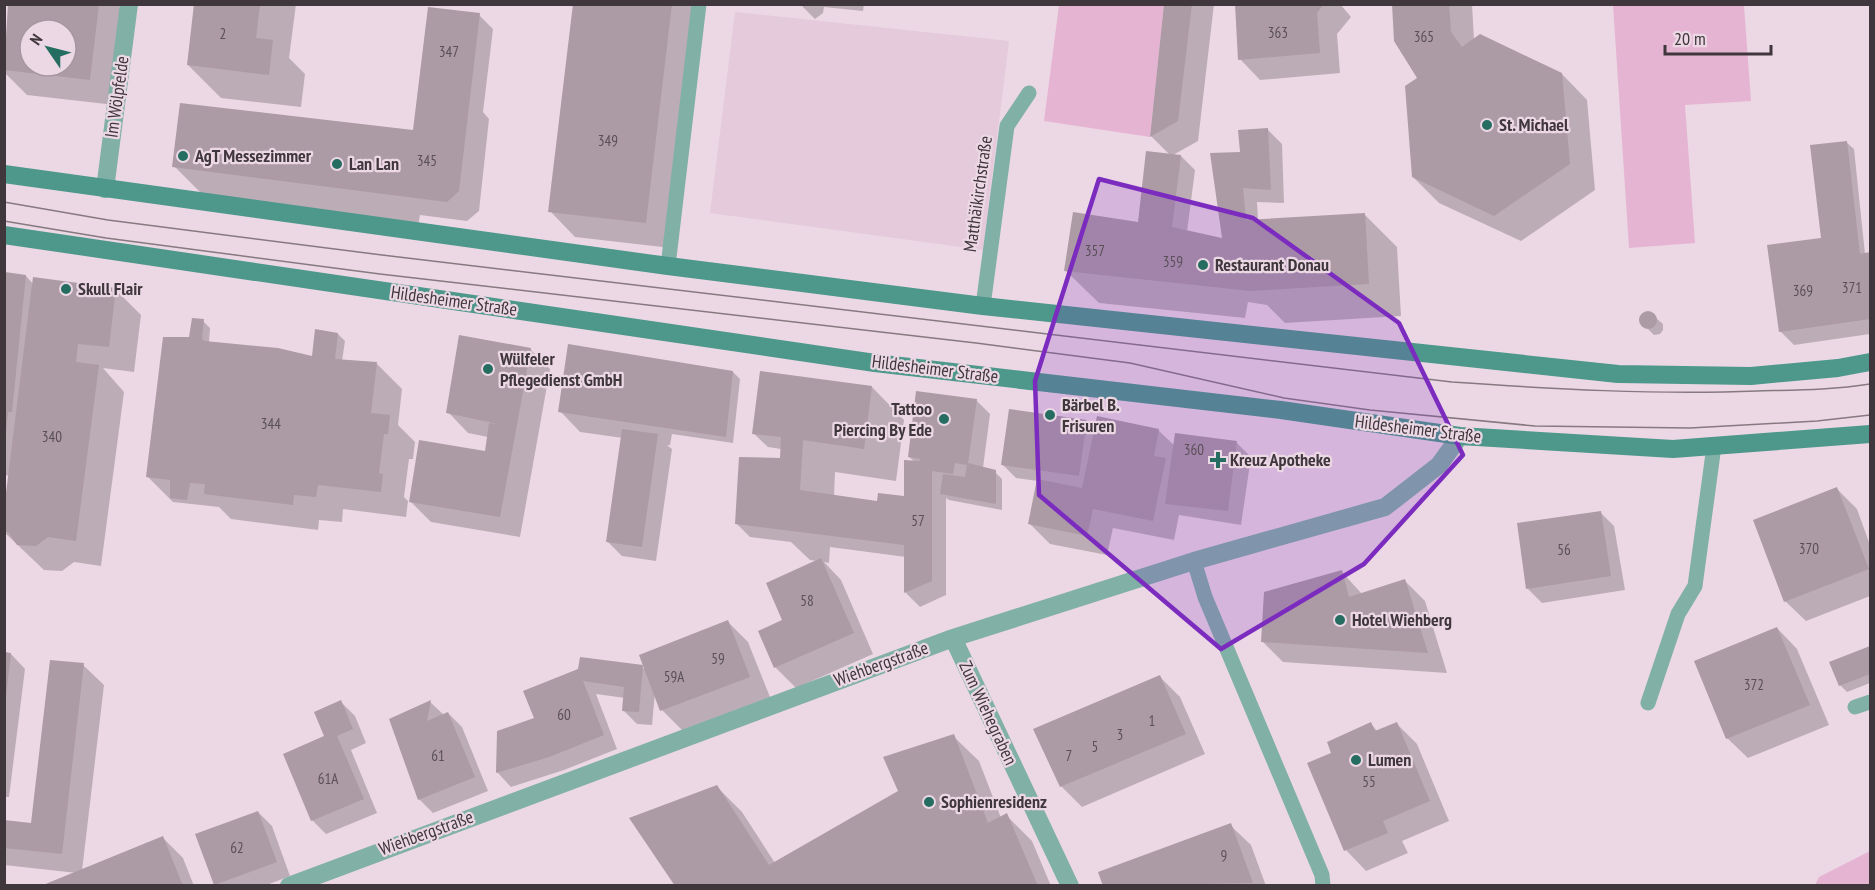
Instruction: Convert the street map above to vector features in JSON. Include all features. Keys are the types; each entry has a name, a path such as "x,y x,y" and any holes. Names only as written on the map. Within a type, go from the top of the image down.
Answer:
{"main road":[{"path":"4,174 668,266 983,306 1618,374 1751,376 1838,368 1870,362"},
{"name":"Hildesheimer Straße","path":"4,235 875,363 1281,410 1460,436 1673,449 1870,434"}],"street":[{"name":"Im Wölpfelde","path":"105,189 129,4"},
{"name":"Wiehbergstraße","path":"289,885 953,638 1194,561 1385,507 1439,465 1460,436"},
{"name":"Zum Wiehegraben","path":"953,638 1070,885"}],"lane":[{"path":"668,266 699,4"},
{"name":"Matthäikirchstraße","path":"983,306 1007,126 1029,93"},
{"path":"1648,703 1678,614 1695,586 1714,446"},
{"path":"1194,561 1205,597 1322,875 1323,885"},
{"path":"1855,706 1870,702"}],"highlighted area":[{"path":"1099,179 1253,218 1399,323 1463,455 1364,564 1221,649 1039,495 1035,381"}],"shaded area":[{"path":"1059,5 1164,5 1150,137 1044,121"},
{"path":"1613,5 1744,5 1751,101 1685,105 1695,243 1629,248"},
{"path":"735,12 1009,41 983,250 710,213"},
{"path":"1870,851 1870,885 1815,885 1819,877"}],"building":[{"path":"8,4 99,4 90,80 73,78 78,78 78,18 18,18 18,72 4,70"},
{"path":"194,4 260,4 256,38 273,40 269,75 187,65"},
{"path":"573,4 672,4 646,223 548,212"},
{"path":"1164,4 1192,4 1178,121 1150,137"},
{"path":"1235,4 1324,4 1317,13 1320,53 1238,60"},
{"name":"St. Michael","path":"1392,4 1449,4 1451,32 1462,47 1480,34 1562,73 1570,164 1494,216 1412,177 1405,86 1417,78 1394,41"},
{"path":"428,7 480,13 459,191 447,202 172,167 180,103 413,130"},
{"path":"1268,128 1271,190 1243,188 1246,220 1365,213 1369,284 1251,291 1064,271 1073,212 1138,222 1146,151 1181,155 1172,227 1222,238 1210,153 1240,152 1238,130"},
{"path":"1847,141 1860,254 1870,252 1870,319 1779,332 1767,245 1821,238 1810,145"},
{"path":"5,272 26,275 12,412 8,412 6,433"},
{"path":"33,277 116,288 109,347 78,344 76,362 99,365 76,541 48,537 36,546 17,545 8,532 4,532 4,509"},
{"path":"1648,311 1654,314 1657,320 1654,326 1648,329 1642,326 1639,320 1642,314"},
{"path":"192,318 204,319 202,339 205,341 278,348 312,356 315,329 338,333 335,359 377,362 371,413 390,415 388,434 384,434 379,473 383,474 381,492 318,485 316,497 294,495 293,505 204,494 205,484 190,483 187,500 170,498 170,480 146,477 163,337 189,337"},
{"path":"459,335 531,348 500,517 409,502 419,440 485,451 489,423 498,424 446,413"},
{"path":"568,344 733,371 726,437 558,412"},
{"path":"760,371 872,386 864,449 803,440 800,490 877,501 878,493 904,496 904,460 920,461 920,459 908,457 916,391 977,399 968,463 996,470 996,504 940,494 943,474 965,477 967,465 955,463 953,474 932,471 932,581 904,593 904,545 735,524 739,457 780,458 781,437 752,434"},
{"path":"1009,409 1087,420 1079,476 1001,465"},
{"path":"1097,416 1159,429 1154,456 1166,458 1153,521 1093,509 1087,536 1028,524 1037,479 1082,488"},
{"path":"622,429 658,434 642,547 606,542"},
{"path":"1175,433 1237,441 1228,511 1165,504"},
{"path":"1837,487 1869,569 1784,602 1753,520"},
{"path":"1601,511 1611,576 1526,589 1517,523"},
{"path":"821,558 854,633 774,668 758,631 782,620 766,583"},
{"name":"Hotel Wiehberg","path":"1342,570 1349,597 1405,579 1428,653 1261,642 1264,592"},
{"path":"728,620 750,677 660,711 639,655"},
{"path":"1777,627 1810,705 1726,739 1694,661"},
{"path":"1870,646 1870,674 1839,686 1829,662"},
{"path":"5,652 11,653 6,697 5,697"},
{"path":"580,657 643,665 639,712 622,711 624,687 583,681 604,735 549,757 496,773 497,731 534,718 523,691 578,669"},
{"path":"50,660 84,663 62,854 4,848 4,820 31,823"},
{"path":"1160,675 1186,734 1060,787 1033,729"},
{"path":"341,700 353,729 337,736 364,799 311,821 283,754 324,736 314,712"},
{"path":"431,700 427,721 448,712 475,777 418,800 389,719"},
{"path":"1371,722 1375,731 1397,722 1430,801 1383,821 1388,833 1344,851 1307,763 1331,753 1327,742"},
{"name":"Sophienresidenz","path":"954,734 988,823 1007,813 1038,886 675,886 629,818 717,785 769,865 898,791 883,757"},
{"path":"258,811 277,862 214,885 195,834"},
{"path":"1231,823 1253,883 1103,886 1098,872"},
{"path":"163,836 183,886 43,886 43,885"}],"tram line":[{"path":"4,202 108,220 382,255 1452,382 1642,392 1814,389 1870,384"},
{"path":"4,221 106,238 380,274 1130,363 1284,398 1370,410 1535,426 1690,428 1817,421 1870,415"}],"place":[{"name":"St. Michael","path":"1487,125"},
{"name":"AgT Messezimmer","path":"183,156"},
{"name":"Lan Lan","path":"337,164"},
{"name":"Restaurant Donau","path":"1203,265"},
{"name":"Skull Flair","path":"66,289"},
{"name":"Wülfeler Pflegedienst GmbH","path":"488,369"},
{"name":"Bärbel B. Frisuren","path":"1050,415"},
{"name":"Tattoo Piercing By Ede","path":"944,419"},
{"name":"Kreuz Apotheke","path":"1218,460"},
{"name":"Hotel Wiehberg","path":"1340,620"},
{"name":"Lumen","path":"1356,760"},
{"name":"Sophienresidenz","path":"929,802"}]}
